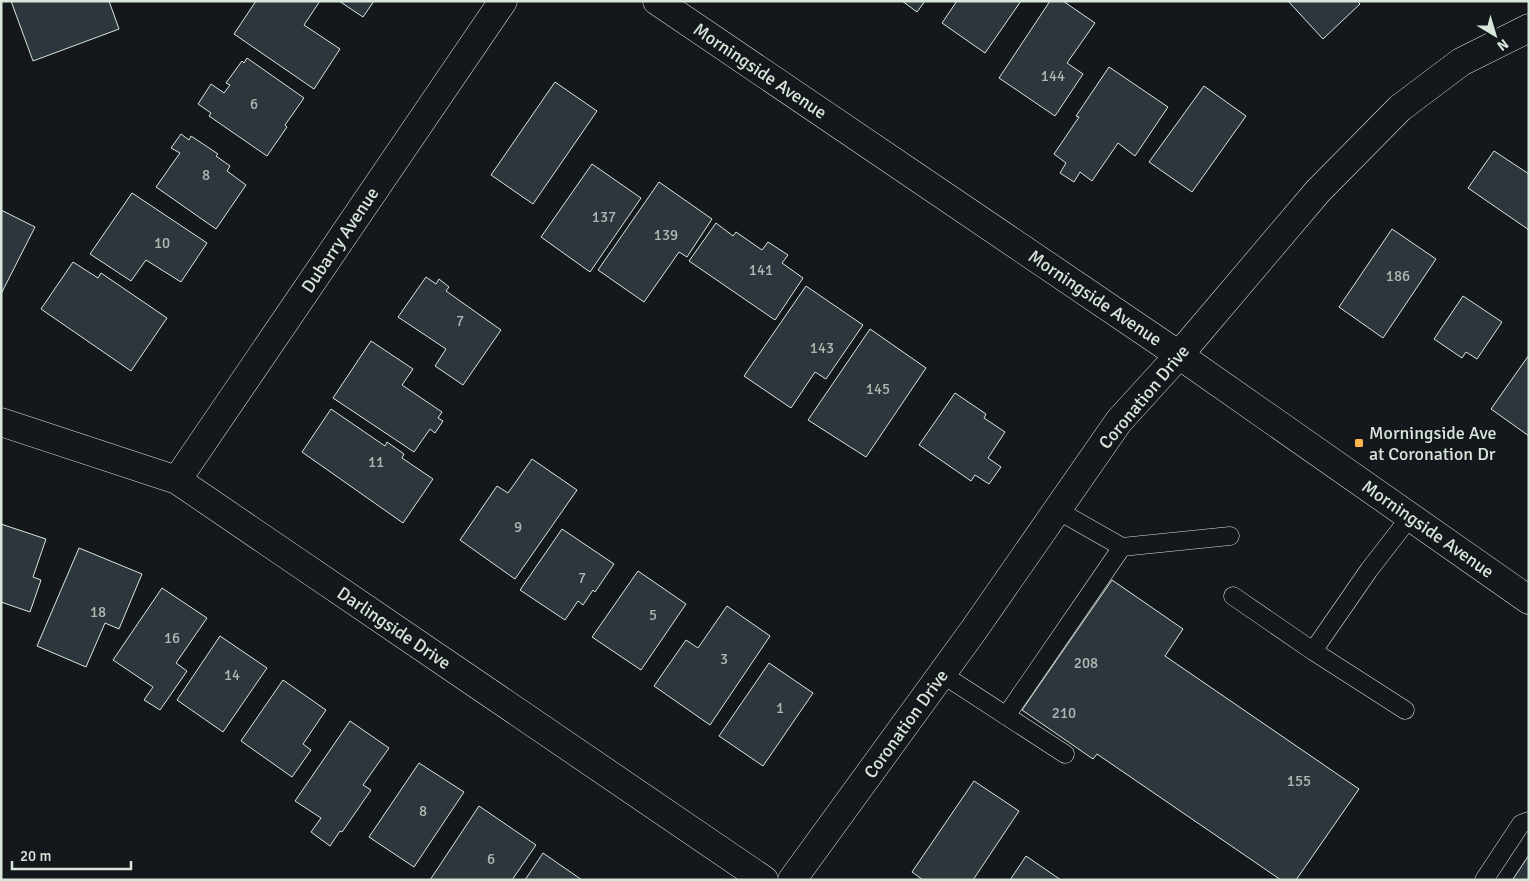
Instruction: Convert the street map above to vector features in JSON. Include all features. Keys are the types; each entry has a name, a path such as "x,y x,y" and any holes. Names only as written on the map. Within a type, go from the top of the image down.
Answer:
{"street":[{"name":"Dubarry Avenue","path":"177,480 504,1"},
{"name":"Morningside Avenue","path":"657,1 1179,355 1529,600"},
{"name":"Coronation Drive","path":"792,880 942,674 1119,422 1179,355 1318,191 1400,108 1461,62 1529,28"},
{"name":"Darlingside Drive","path":"1,422 177,480 764,880"}],"lane":[{"path":"1057,510 1122,547 1230,536"},
{"path":"1313,651 1369,570 1410,516"},
{"path":"1006,716 1122,547"},
{"path":"1233,596 1313,651 1405,710"},
{"path":"942,674 1065,754"},
{"path":"1484,880 1521,824 1529,821"}],"building":[{"path":"11,1 109,1 119,29 33,61"},
{"path":"256,1 320,1 304,25 340,49 314,89 234,34"},
{"path":"339,1 374,1 363,17"},
{"path":"902,1 925,1 917,12"},
{"path":"957,1 1021,1 985,53 942,23"},
{"path":"1050,1 1063,1 1095,23 1067,63 1083,74 1055,116 999,78"},
{"path":"1288,1 1357,1 1360,4 1323,39"},
{"path":"247,58 304,98 267,156 209,116 211,113 198,104 211,84 224,93 230,85 226,83 242,61 244,63"},
{"path":"1109,67 1168,107 1135,156 1118,143 1092,181 1080,172 1074,182 1060,173 1066,163 1054,154 1079,117 1076,116"},
{"path":"555,82 597,111 533,204 491,175"},
{"path":"1204,86 1246,116 1192,192 1149,162"},
{"path":"181,134 189,140 191,136 218,154 216,156 230,166 227,171 246,185 216,229 156,187 180,153 171,148"},
{"path":"1494,151 1529,174 1529,230 1468,188"},
{"path":"592,164 641,198 590,272 541,237"},
{"path":"659,182 712,219 687,257 679,252 644,302 598,270"},
{"path":"132,193 207,243 181,282 146,260 131,281 90,254"},
{"path":"1,210 35,227 1,294"},
{"path":"716,223 733,236 736,232 762,250 768,242 788,255 782,263 803,278 775,320 689,261"},
{"path":"1392,229 1436,259 1383,338 1339,307"},
{"path":"73,262 98,278 101,273 167,318 131,371 41,309"},
{"path":"426,277 436,284 439,279 449,287 446,291 501,330 463,385 435,366 446,349 398,317"},
{"path":"806,286 863,325 826,379 815,372 791,408 744,376"},
{"path":"1463,296 1502,322 1477,359 1466,352 1462,358 1434,339"},
{"path":"870,329 926,368 866,457 808,420"},
{"path":"371,341 413,369 402,385 442,412 438,418 443,421 435,433 430,429 414,452 333,398"},
{"path":"1529,355 1529,436 1491,409"},
{"path":"955,393 986,414 984,418 1005,432 988,458 1001,467 989,484 975,475 971,481 919,445"},
{"path":"331,409 385,446 387,442 404,454 402,458 433,479 403,523 302,452"},
{"path":"532,459 577,490 515,579 460,540 497,486 508,493"},
{"path":"1,524 46,539 33,577 41,580 30,612 1,602"},
{"path":"562,529 614,564 595,592 593,590 583,605 578,601 565,620 520,590"},
{"path":"79,548 142,574 119,629 105,623 86,667 37,646"},
{"path":"638,571 686,604 641,670 592,637"},
{"path":"1112,580 1183,629 1165,656 1359,789 1296,880 1281,880 1097,754 1093,759 1022,710"},
{"path":"162,588 207,618 176,663 187,671 160,710 144,700 153,687 113,660"},
{"path":"727,606 770,636 710,725 654,686 686,640 698,648"},
{"path":"220,636 267,668 223,732 177,700"},
{"path":"769,663 813,693 763,766 719,736"},
{"path":"283,680 326,710 303,744 311,750 292,777 241,741"},
{"path":"350,721 389,748 363,785 371,790 330,846 311,832 321,818 295,801"},
{"path":"419,763 464,792 414,867 369,837"},
{"path":"974,781 1019,811 973,880 923,880 912,872"},
{"path":"479,806 536,845 512,880 430,880"},
{"path":"543,853 582,880 525,880"},
{"path":"1529,855 1529,880 1513,880 1513,879"},
{"path":"1026,856 1061,880 1010,880"}],"place":[{"name":"Morningside Ave at Coronation Dr","path":"1359,443"}]}
